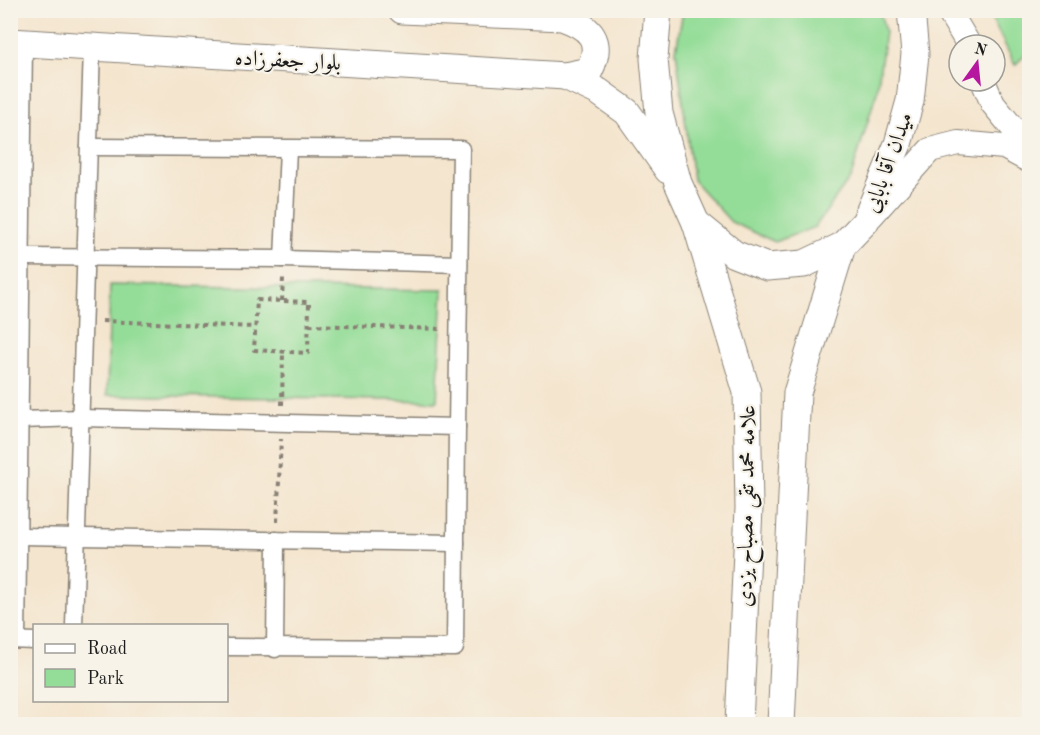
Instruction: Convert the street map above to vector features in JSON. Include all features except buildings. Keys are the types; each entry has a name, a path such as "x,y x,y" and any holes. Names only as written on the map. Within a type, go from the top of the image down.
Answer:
{"main road":[{"path":"402,10 567,14 583,24 593,36 596,50 588,71 565,76"},
{"name":"میدان آقا بابایی","path":"658,10 654,59 659,113 678,183 696,223 734,254 767,267 804,264 842,246 865,222 898,144 909,101 915,54 912,10"},
{"name":"بلوار جعفرزاده","path":"17,42 565,76"},
{"path":"565,76 599,92 627,112 678,183"},
{"name":"علامه محمد تقی مصباح یزدی","path":"696,223 747,392 749,508 739,724"},
{"name":"علامه محمد تقی مصباح یزدی","path":"781,724 797,393 842,246"}],"street":[{"path":"948,10 962,33"},
{"path":"17,42 22,257 20,536 14,640 33,641"},
{"path":"74,624 92,47"},
{"path":"988,93 993,104 1029,149"},
{"path":"865,222 930,150 958,143 1004,147 1029,162"},
{"path":"89,147 461,149 455,648 228,647"},
{"path":"283,259 288,149"},
{"path":"22,257 283,259 459,264"},
{"path":"21,420 80,418 457,427"},
{"path":"20,536 76,535 456,543"},
{"path":"275,649 276,540"}],"path":[{"path":"257,300 309,302 308,353 255,350 255,327 257,300"},
{"path":"83,321 255,327"},
{"path":"309,325 458,329"},
{"path":"276,540 283,352"}],"green space":[{"path":"683,11 880,11 885,32 877,91 851,177 815,227 775,242 731,222 693,180 676,50"},
{"path":"988,11 1029,11 1029,51 1015,65 1007,49 1007,33 999,33"},
{"path":"10,146 15,146 11,461"},
{"path":"110,285 443,290 437,401 107,395"}]}
